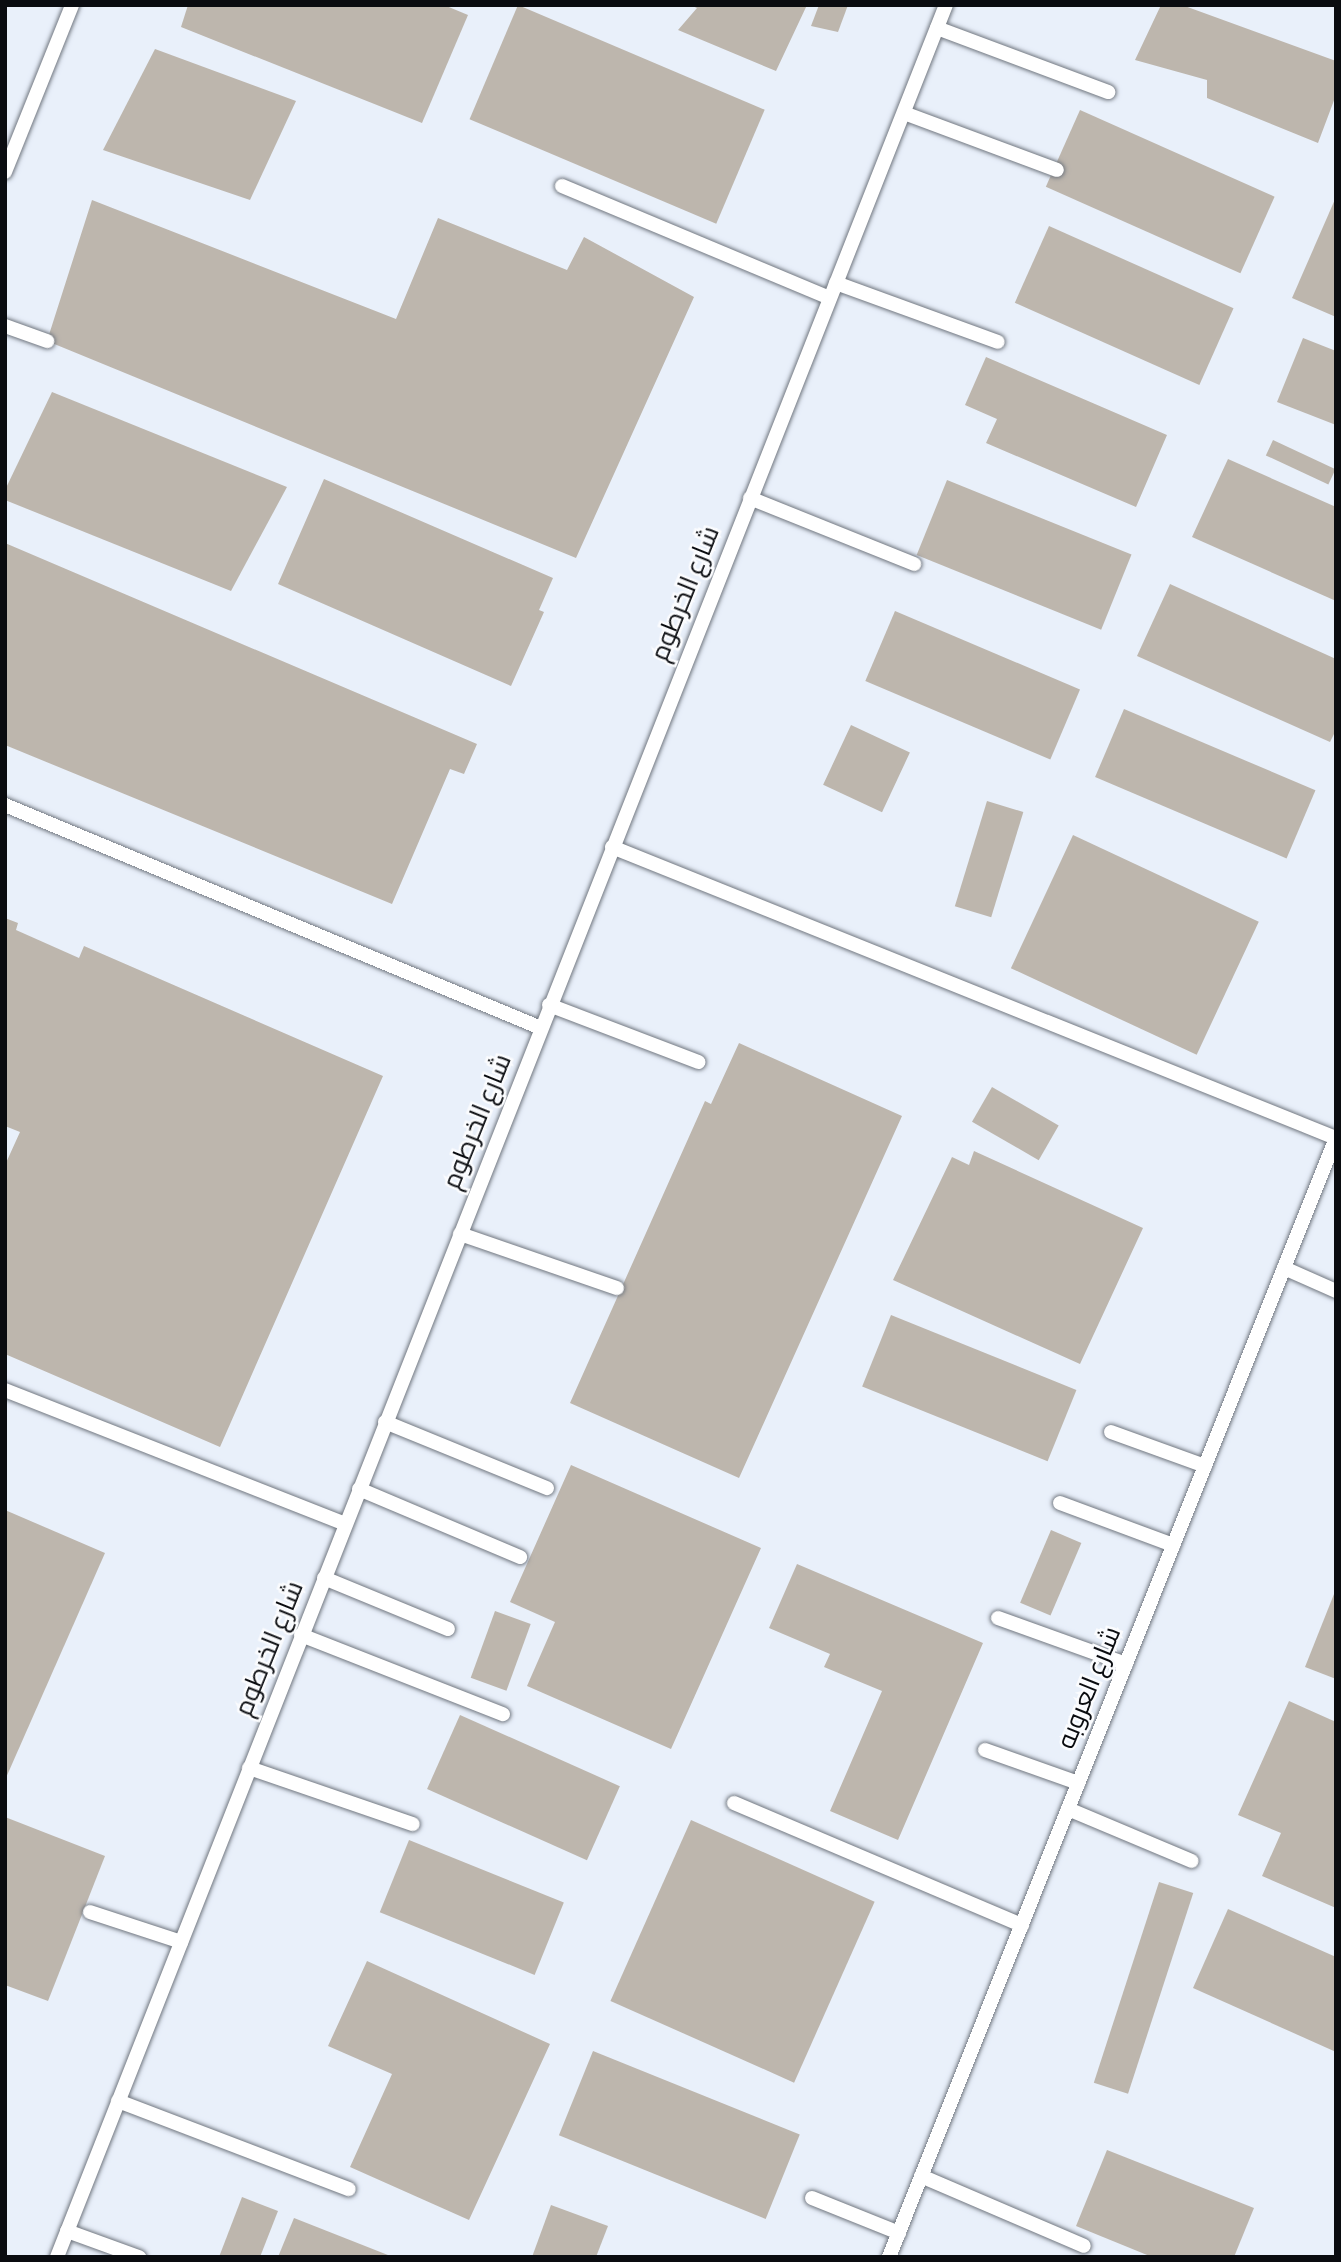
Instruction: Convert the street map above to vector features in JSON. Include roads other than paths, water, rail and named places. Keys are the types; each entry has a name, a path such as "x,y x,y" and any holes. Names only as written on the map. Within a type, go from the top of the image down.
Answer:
{"lane":[{"path":"5,172 72,5"},
{"name":"شارع الخرطوم","path":"57,2257 946,5"},
{"path":"937,28 1108,92"},
{"path":"904,113 1057,170"},
{"path":"562,186 830,298"},
{"path":"836,283 998,342"},
{"path":"5,326 47,341"},
{"path":"750,498 914,564"},
{"path":"5,805 541,1028"},
{"path":"612,847 1336,1138"},
{"path":"550,1005 698,1062"},
{"name":"شارع العروبه","path":"889,2257 1336,1138"},
{"path":"460,1234 617,1288"},
{"path":"1284,1268 1336,1291"},
{"path":"5,1390 345,1524"},
{"path":"385,1422 547,1488"},
{"path":"1111,1432 1205,1466"},
{"path":"359,1489 520,1557"},
{"path":"1060,1503 1173,1545"},
{"path":"324,1578 448,1629"},
{"path":"998,1618 1126,1664"},
{"path":"301,1635 503,1714"},
{"path":"985,1750 1078,1783"},
{"path":"249,1768 413,1824"},
{"path":"734,1803 1022,1925"},
{"path":"1068,1809 1192,1860"},
{"path":"90,1912 181,1942"},
{"path":"118,2101 349,2189"},
{"path":"921,2176 1084,2246"},
{"path":"812,2198 899,2233"},
{"path":"67,2231 139,2257"}]}
